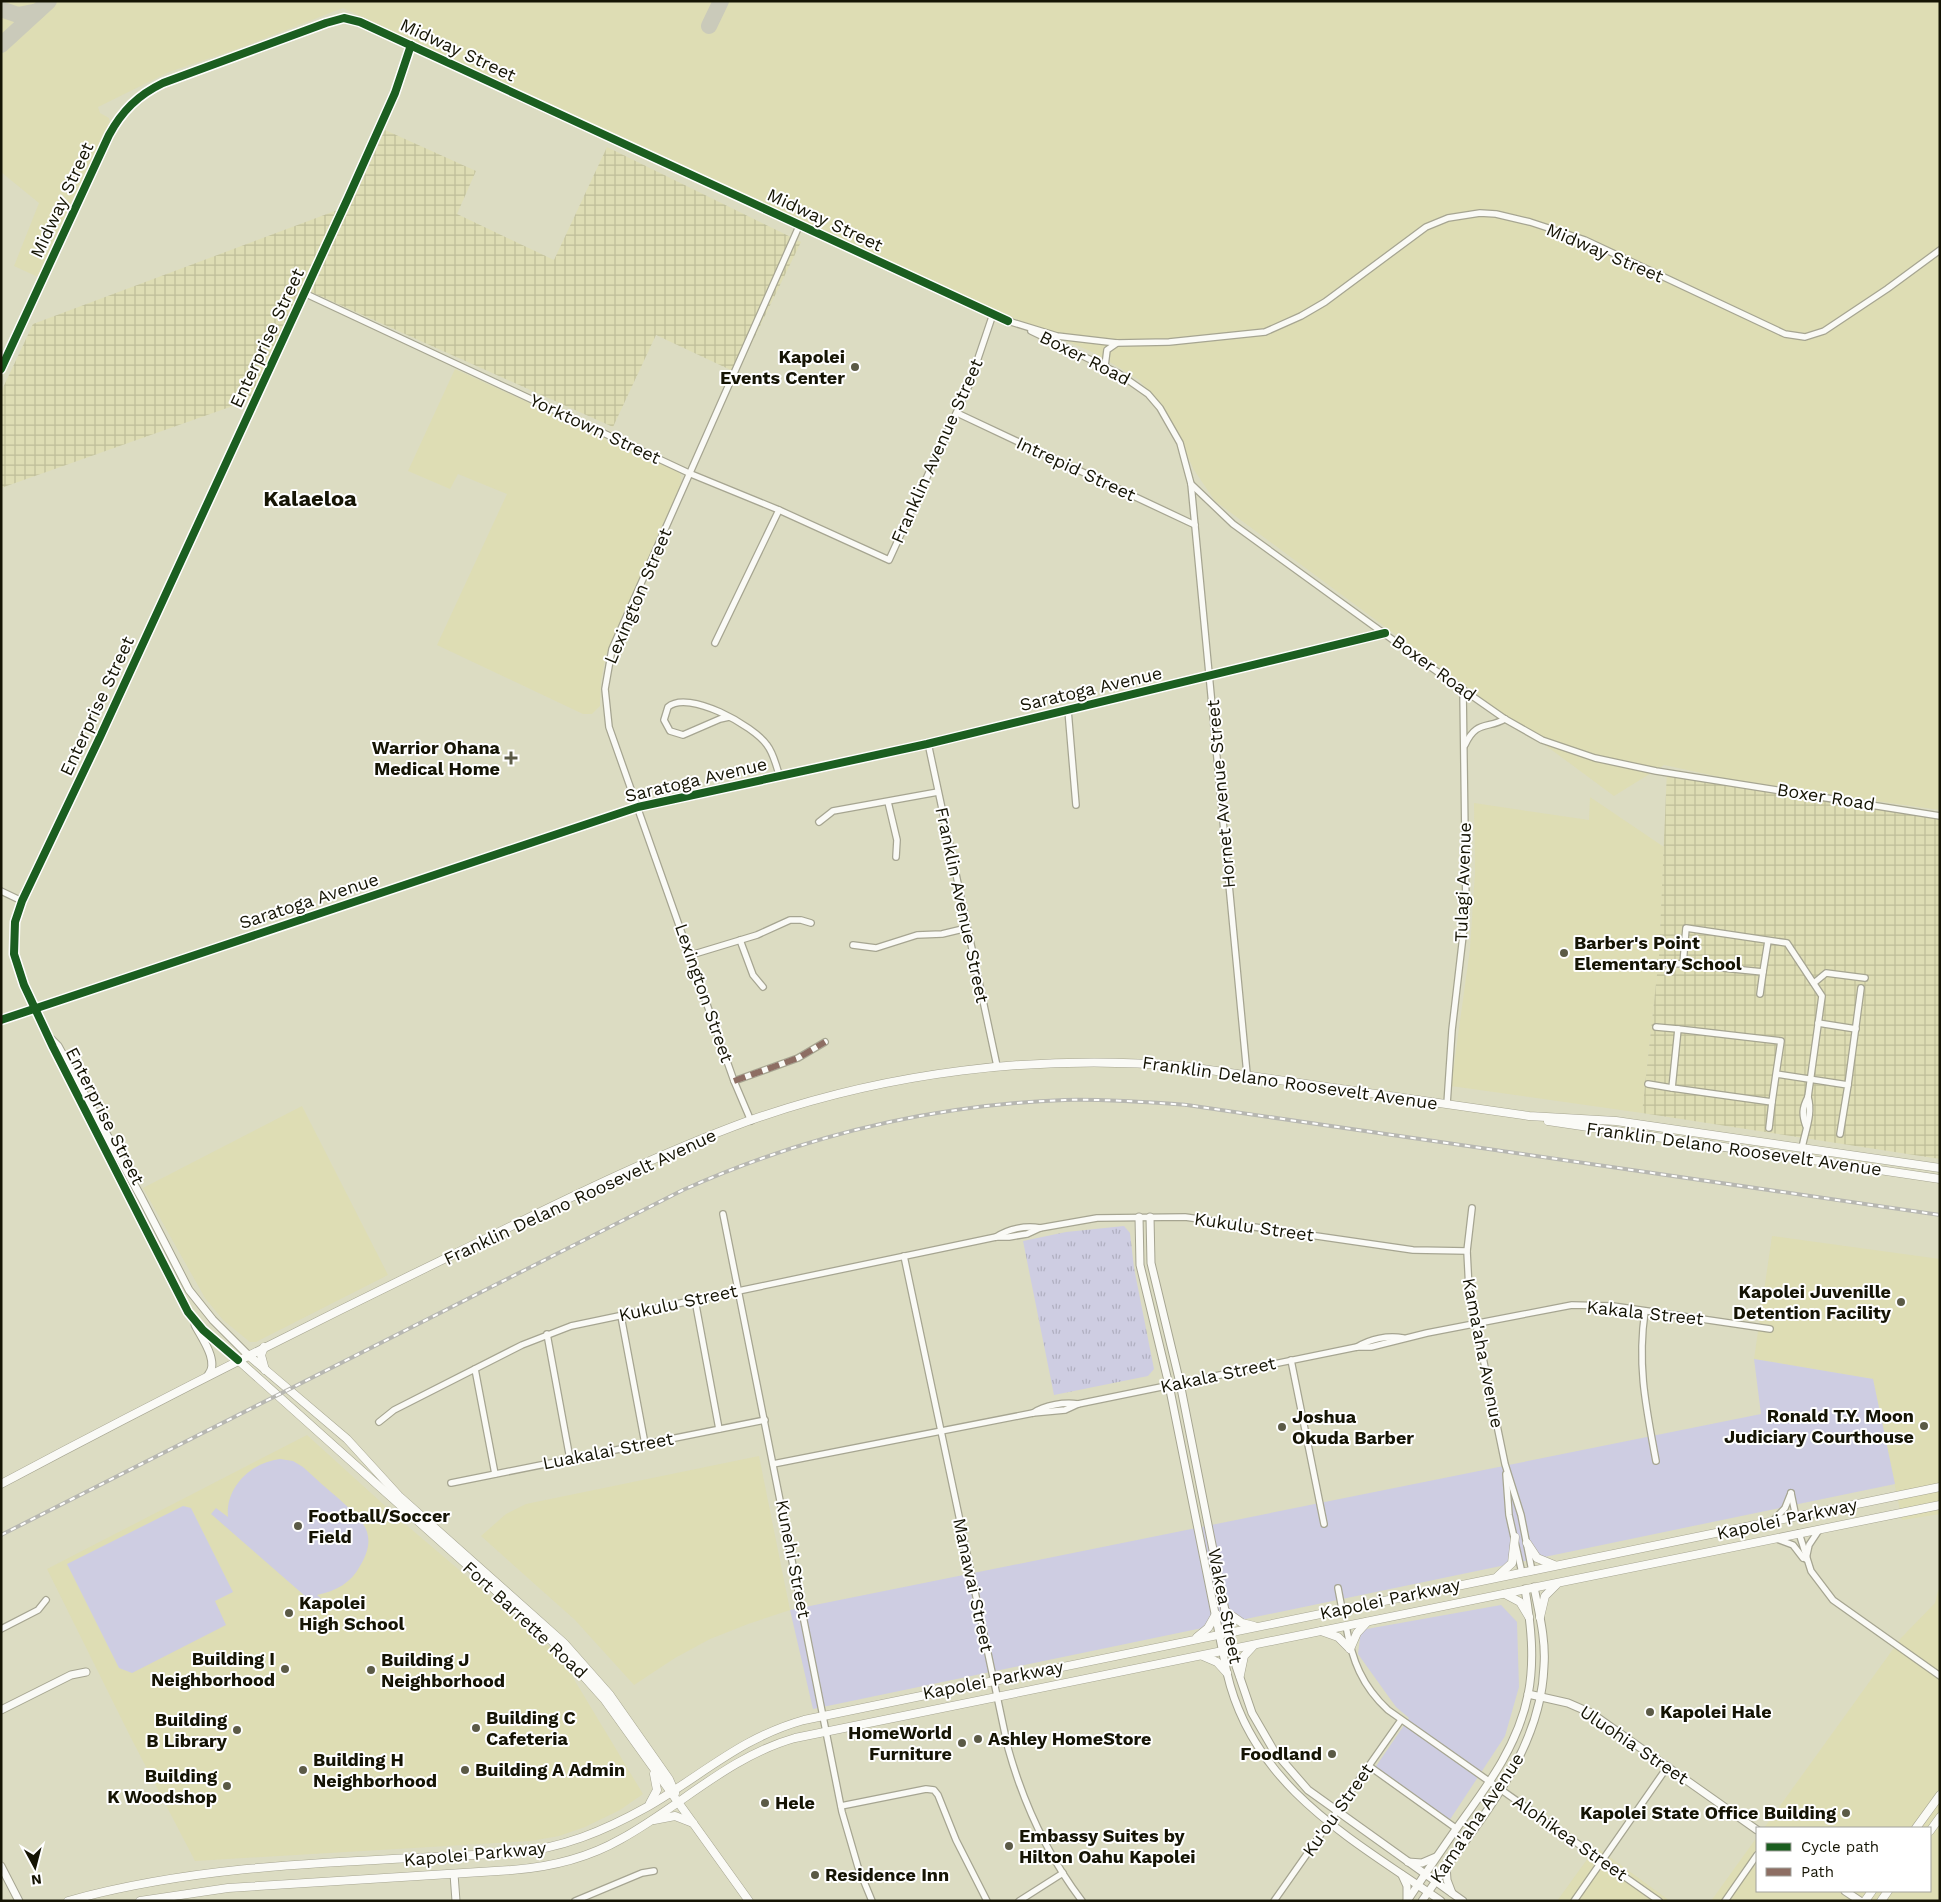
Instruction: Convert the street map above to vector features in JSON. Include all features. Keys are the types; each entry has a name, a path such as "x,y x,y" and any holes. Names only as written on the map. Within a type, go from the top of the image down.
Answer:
{"main road":[{"name":"Franklin Delano Roosevelt Avenue","path":"1,1484 264,1347 592,1187 670,1152 750,1120 806,1102 872,1086 934,1074 997,1066 1064,1062 1132,1062 1247,1074 1529,1116 1602,1119 1940,1168"},
{"name":"Franklin Delano Roosevelt Avenue","path":"1529,1116 1550,1122 1940,1179"},
{"path":"264,1347 261,1356 265,1370"},
{"name":"Fort Barrette Road","path":"248,1355 347,1439 399,1496 568,1648 610,1696 678,1800 749,1901"},
{"name":"Fort Barrette Road","path":"238,1360 553,1642 598,1690 646,1759 672,1791"},
{"name":"Kapolei Parkway","path":"68,1901 145,1882 221,1871 524,1852 561,1845 600,1831 648,1806 733,1750 763,1734 824,1714 1940,1487"},
{"name":"Kapolei Parkway","path":"140,1901 228,1888 526,1869 566,1862 607,1846 650,1821 678,1800 754,1752 780,1742 1940,1505"},
{"path":"1796,1517 1799,1533"},
{"path":"1495,1578 1512,1563 1515,1537"},
{"path":"1527,1544 1537,1558 1556,1566"},
{"path":"1532,1571 1534,1587"},
{"path":"1522,1572 1525,1589"},
{"path":"1540,1617 1545,1596 1560,1582"},
{"path":"1503,1594 1520,1602 1529,1617"},
{"path":"1342,1609 1346,1626"},
{"path":"1225,1610 1242,1623 1256,1627"},
{"path":"1195,1639 1208,1628 1216,1613"},
{"path":"1320,1631 1338,1637 1350,1649 1357,1633 1368,1621"},
{"path":"1240,1675 1244,1656 1256,1644"},
{"path":"1201,1655 1216,1662 1227,1673"},
{"path":"646,1759 658,1787 648,1806"},
{"path":"1917,1827 1940,1794"},
{"path":"650,1821 675,1816 695,1824"},
{"path":"1931,1830 1940,1817"},
{"path":"453,1857 454,1874"}],"street":[{"name":"Midway Street","path":"1,368 109,135 119,117 136,99 174,78 344,18 360,22 411,45 1008,321 1058,336 1116,343 1168,342 1265,332 1301,316 1325,302 1426,228 1448,218 1464,214 1496,214 1585,240 1795,337 1805,337 1824,331 1888,289 1940,250"},
{"name":"Enterprise Street","path":"238,1360 203,1330 186,1307 53,1047 20,975 14,954 14,932 22,901 100,737 395,93 411,45"},
{"name":"Lexington Street","path":"750,1120 734,1081 691,955 608,728 605,700 607,669 612,649 800,224"},
{"name":"Yorktown Street","path":"304,293 691,474 778,510 889,560"},
{"name":"Franklin Avenue Street","path":"889,560 969,385 993,314"},
{"name":"Boxer Road","path":"1008,321 1131,380 1148,394 1160,408 1180,443 1191,484 1233,524 1463,690 1505,719 1542,740 1595,758 1656,771 1940,816"},
{"path":"1105,366 1106,350 1116,343"},
{"name":"Intrepid Street","path":"957,413 1195,525"},
{"name":"Hornet Avenue Street","path":"1191,484 1247,1074"},
{"path":"715,643 778,510"},
{"name":"Saratoga Avenue","path":"1,1020 35,1007 638,807 928,743 1385,633"},
{"name":"Tulagi Avenue","path":"1447,1104 1452,1030 1466,910 1463,690"},
{"path":"730,717 720,719 682,735 670,731 664,720 668,707 680,701 708,708 730,717 752,730 767,745 780,777"},
{"path":"1068,710 1076,805"},
{"path":"1464,747 1469,738 1480,727 1505,719"},
{"name":"Franklin Avenue Street","path":"928,743 997,1066"},
{"path":"819,822 833,811 938,792"},
{"path":"888,802 897,840 896,857"},
{"path":"1,891 22,901"},
{"path":"691,955 740,940 790,920 802,920 811,923"},
{"path":"854,945 876,948 917,935 942,934 967,928"},
{"path":"1683,964 1686,928 1787,943 1814,983 1822,996 1808,1097 1802,1115 1806,1126 1802,1148"},
{"path":"740,940 753,975 757,983 762,987"},
{"path":"1760,994 1768,941"},
{"path":"1660,963 1763,972"},
{"path":"1814,983 1826,973 1865,978"},
{"path":"1840,1134 1862,988"},
{"path":"1818,1023 1856,1029"},
{"path":"1656,1027 1782,1041 1769,1128"},
{"path":"1672,1088 1678,1029"},
{"name":"Enterprise Street","path":"50,1038 58,1046 106,1132 188,1290 213,1320 248,1355"},
{"path":"734,1081 798,1058 825,1042"},
{"path":"1776,1074 1848,1085"},
{"path":"1648,1084 1772,1102"},
{"name":"Kama'aha Avenue","path":"1472,1208 1467,1251 1469,1290 1506,1467 1517,1501 1532,1571"},
{"name":"Kunehi Street","path":"723,1214 841,1806 856,1860 872,1901"},
{"name":"Wakea Street","path":"1138,1217 1140,1265 1169,1385 1227,1673 1241,1715 1268,1764 1300,1798 1330,1822 1441,1901"},
{"name":"Wakea Street","path":"1150,1217 1151,1263 1180,1383 1210,1526 1229,1632 1252,1713 1274,1751 1297,1780 1336,1812 1463,1901"},
{"name":"Kukulu Street","path":"379,1422 394,1410 475,1369 547,1334 571,1326 996,1237 1028,1234 1040,1228 1097,1218 1185,1217 1413,1250 1467,1251"},
{"name":"Manawai Street","path":"904,1256 995,1697 1012,1762 1023,1794 1040,1833 1082,1901"},
{"path":"695,1300 719,1429"},
{"name":"Kakala Street","path":"773,1464 1033,1413 1045,1407 1078,1404 1357,1347 1370,1341 1388,1337 1402,1338 1572,1306 1613,1306 1770,1329"},
{"path":"186,1307 211,1357 212,1367 208,1375"},
{"path":"1645,1311 1640,1349 1642,1380 1656,1461"},
{"path":"621,1316 645,1444"},
{"path":"547,1334 570,1459"},
{"path":"1291,1360 1324,1524"},
{"path":"475,1369 495,1474"},
{"name":"Luakalai Street","path":"451,1483 764,1420"},
{"name":"Kama'aha Avenue","path":"1506,1467 1507,1503 1522,1572"},
{"path":"1772,1522 1785,1508 1791,1493 1796,1517"},
{"path":"1806,1562 1809,1545 1820,1529"},
{"path":"1799,1533 1806,1562"},
{"path":"1774,1538 1793,1545 1818,1582 1833,1600 1940,1676"},
{"name":"Kama'aha Avenue","path":"1422,1901 1500,1790 1528,1741 1541,1697 1544,1664 1540,1617 1534,1587"},
{"path":"1338,1588 1342,1609"},
{"name":"Kama'aha Avenue","path":"1407,1900 1490,1782 1516,1734 1528,1694 1532,1657 1525,1589"},
{"path":"1,1629 38,1610 46,1600"},
{"name":"Alohikea Street","path":"1346,1626 1350,1649 1357,1670 1367,1687 1380,1702 1401,1720 1659,1901"},
{"path":"1,1710 71,1675 86,1672"},
{"name":"Uluohia Street","path":"1528,1694 1568,1703 1591,1712 1756,1829"},
{"name":"Ku'ou Street","path":"1274,1901 1401,1720"},
{"path":"1369,1766 1457,1829"},
{"path":"1574,1901 1668,1766"},
{"path":"841,1806 926,1789 934,1790 938,1795 963,1856 987,1901"},
{"path":"1405,1861 1422,1863 1438,1856"},
{"path":"1726,1901 1756,1856"},
{"path":"1446,1865 1447,1880 1452,1893"},
{"path":"1,1866 19,1901"},
{"path":"575,1901 654,1871"},
{"path":"1400,1872 1407,1886 1407,1900"},
{"path":"1019,1901 1063,1873"},
{"path":"454,1874 456,1901"},
{"path":"1847,1892 1860,1901"}],"shaded area":[{"path":"1,1 1940,1 1940,810 1748,783 1664,765 1614,796 1215,501 1194,470 1167,413 1139,380 1120,368 1090,351 987,307 343,8 237,49 169,72 98,107 100,113 109,118 110,123 38,277 14,266 39,203 1,172"},
{"path":"385,130 476,171 457,214 554,260 607,147 801,242 737,373 656,335 613,427 309,291 261,396 1,488 1,392 33,324 351,205"},
{"path":"455,369 680,472 682,486 606,655 601,681 600,706 592,714 583,714 437,645 507,494 458,474 450,489 408,471"},
{"path":"1667,770 1940,818 1940,1159 1642,1113 1659,956"},
{"name":"Barber's Point Elementary School","path":"1590,797 1664,847 1659,956 1642,1113 1451,1086 1470,949 1475,872 1474,803 1589,820"},
{"path":"302,1106 388,1275 256,1342 250,1342 223,1320 205,1298 143,1188"},
{"path":"1772,1236 1940,1259 1940,1514 1902,1520 1873,1379 1754,1359"},
{"name":"Kapolei High School","path":"307,1435 404,1523 560,1656 643,1794 620,1810 585,1827 559,1836 531,1841 195,1861 47,1569"},
{"path":"759,1456 790,1610 710,1639 675,1658 634,1685 575,1620 481,1536 506,1514 526,1504"},
{"path":"1940,1584 1940,1901 1711,1901 1756,1838 1756,1892 1931,1892 1931,1827 1765,1827 1901,1638 1935,1603"},
{"path":"1596,1847 1670,1901 1557,1901"}],"green space":[{"path":"1124,1226 1130,1233 1134,1268 1154,1369 1148,1376 1054,1395 1023,1241 1066,1232"},
{"path":"1754,1359 1873,1379 1895,1484 813,1709 790,1610 1761,1414"},
{"path":"280,1459 293,1461 303,1467 354,1513 365,1528 368,1536 366,1554 352,1577 337,1589 317,1595 326,1603 321,1610 211,1514 216,1508 228,1517 228,1506 231,1496 242,1478 260,1465"},
{"path":"183,1506 191,1508 233,1592 215,1601 226,1625 132,1673 119,1668 67,1564"},
{"path":"1501,1605 1517,1622 1519,1687 1505,1736 1449,1821 1372,1772 1409,1718 1396,1707 1358,1654 1361,1630"}],"taxiway":[{"path":"1,45 49,1"},
{"path":"709,26 721,1"},
{"path":"1,9 18,15 38,11"}],"railway":[{"path":"1,1535 683,1190 775,1154 822,1139 918,1116 1015,1103 1065,1100 1111,1100 1187,1105 1940,1215"}],"marked path":[{"path":"734,1081 798,1058 825,1042"}],"cycle path":[{"path":"1,369 109,135 125,111 138,98 163,83 344,18 360,22 1008,321"},
{"path":"238,1360 203,1330 188,1312 53,1047 24,985 14,954 15,922 22,901 100,737 348,198 395,93 411,45"},
{"path":"1,1020 638,807 927,744 1385,633"}],"place":[{"name":"Kapolei Events Center","path":"855,367"},
{"name":"Warrior Ohana Medical Home","path":"511,758"},
{"name":"Barber's Point Elementary School","path":"1564,953"},
{"name":"Kapolei Juvenille Detention Facility","path":"1901,1302"},
{"name":"Ronald T.Y. Moon Judiciary Courthouse","path":"1924,1426"},
{"name":"Joshua Okuda Barber","path":"1282,1427"},
{"name":"Football/Soccer Field","path":"298,1526"},
{"name":"Kapolei High School","path":"289,1613"},
{"name":"Building I Neighborhood","path":"285,1669"},
{"name":"Building J Neighborhood","path":"371,1670"},
{"name":"Kapolei Hale","path":"1650,1712"},
{"name":"Building C Cafeteria","path":"476,1728"},
{"name":"Building B Library","path":"237,1730"},
{"name":"Ashley HomeStore","path":"978,1739"},
{"name":"HomeWorld Furniture","path":"962,1743"},
{"name":"Foodland","path":"1332,1754"},
{"name":"Building H Neighborhood","path":"303,1770"},
{"name":"Building A Admin","path":"465,1770"},
{"name":"Building K Woodshop","path":"227,1786"},
{"name":"Hele","path":"765,1803"},
{"name":"Kapolei State Office Building","path":"1846,1813"},
{"name":"Embassy Suites by Hilton Oahu Kapolei","path":"1009,1846"},
{"name":"Residence Inn","path":"815,1875"}],"district":[{"name":"Kalaeloa","path":"310,498"}]}
